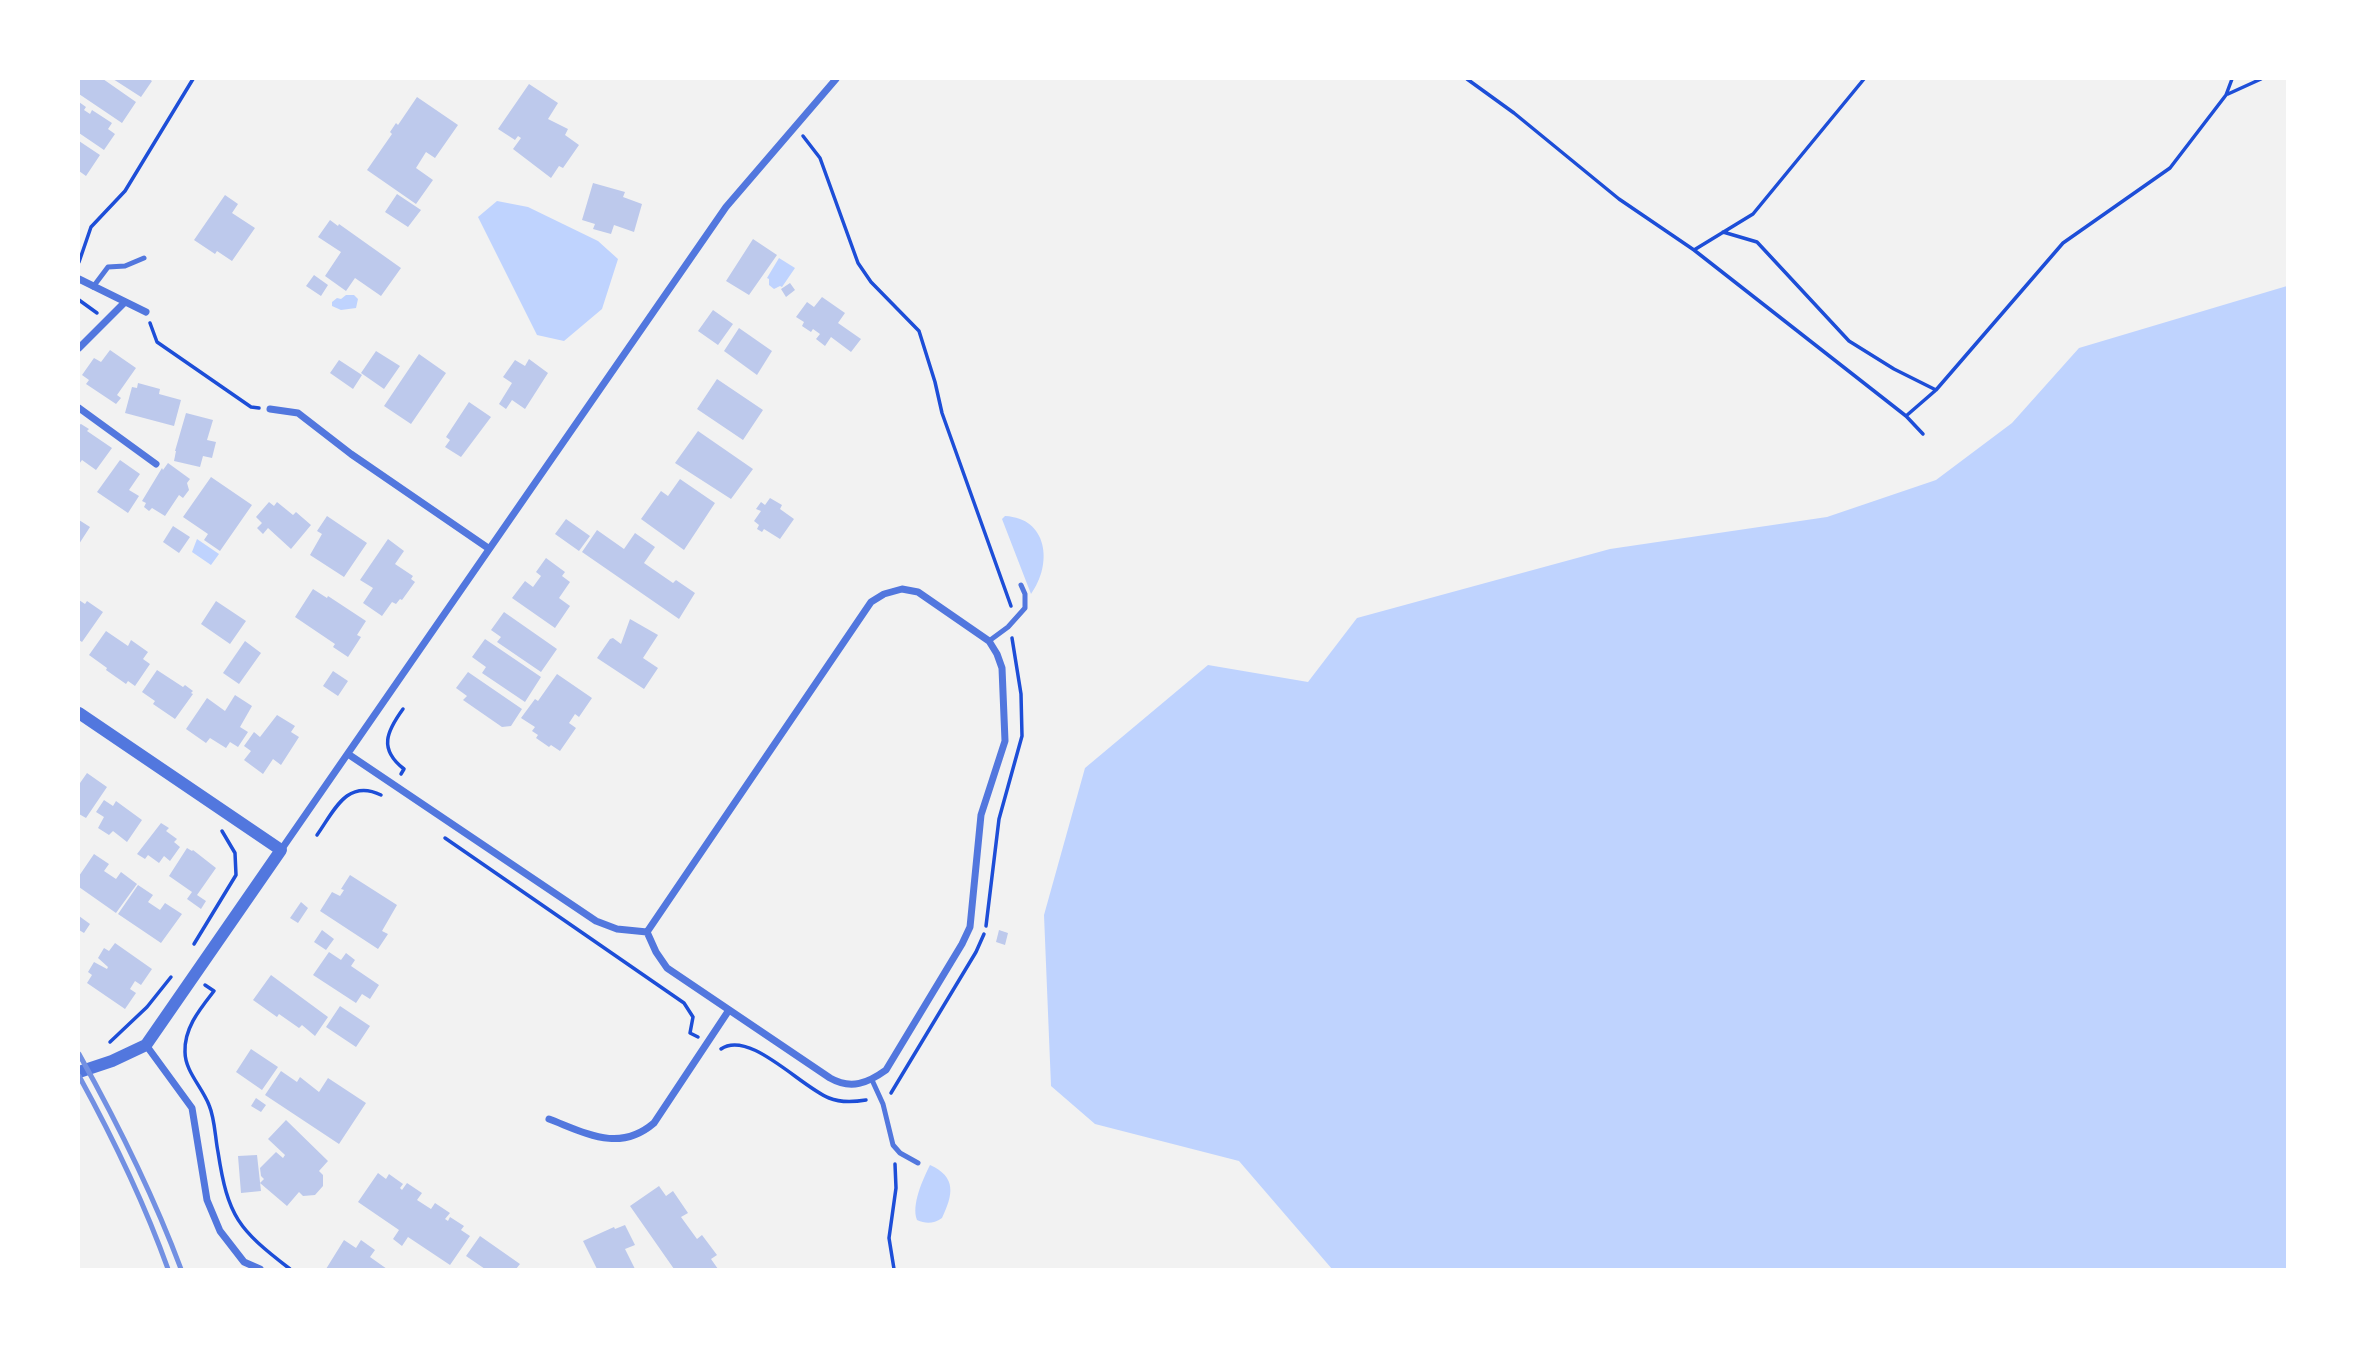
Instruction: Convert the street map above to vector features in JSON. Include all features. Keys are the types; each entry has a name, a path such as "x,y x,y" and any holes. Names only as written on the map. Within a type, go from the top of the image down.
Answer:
{"street":[{"path":"79,1072 112,1061 146,1045 726,207 836,79"},
{"path":"79,279 146,312"},
{"path":"79,348 125,302"},
{"path":"79,408 156,464"},
{"path":"270,409 298,413 351,454 488,548"},
{"path":"902,589 918,592 989,641 1002,668 1004,741 981,815 970,927 886,1070 859,1085 837,1082 667,968 647,932 871,602 884,594 902,589"},
{"path":"79,713 281,850"},
{"path":"348,754 596,921 617,929 647,932"},
{"path":"549,1119 596,1137 621,1139 642,1134 654,1123 729,1010"},
{"path":"146,1045 192,1108 206,1200 220,1231 244,1262 260,1269"}],"lane":[{"path":"93,287 108,267 125,266 145,258"},
{"path":"989,641 1008,627 1025,608 1025,594 1021,585"},
{"path":"872,1080 880,1097 893,1145 900,1153 918,1163"}],"path":[{"path":"79,262 91,227 125,191 193,79"},
{"path":"1467,79 1514,113 1619,199 1694,250 1906,416 1923,434"},
{"path":"1694,250 1753,214 1864,79"},
{"path":"1906,416 1936,390 2063,243 2170,168 2226,95 2232,79"},
{"path":"2226,95 2261,79"},
{"path":"1723,232 1757,242 1849,341 1894,369 1936,390"},
{"path":"79,242 85,241"},
{"path":"79,300 107,319"},
{"path":"146,312 157,342 251,407 270,409"},
{"path":"400,776 404,769 390,756 387,740 389,731 403,709"},
{"path":"317,835 339,803 350,793 364,789 386,797"},
{"path":"193,946 236,875 235,853 218,825"},
{"path":"441,836 684,1003 693,1017 690,1033 699,1038"},
{"path":"107,1044 130,1024 172,976"},
{"path":"193,977 214,991 187,1030 184,1053 190,1071 211,1107 226,1198 240,1224 254,1240 290,1269"},
{"path":"716,1050 732,1044 747,1046 820,1095 841,1102 880,1097"},
{"path":"893,1145 896,1188 889,1238 894,1269"}],"water":[{"path":"497,201 528,207 598,241 618,259 602,309 564,341 537,335 478,217"},
{"path":"779,258 795,268 782,287 774,289 767,278"},
{"path":"2287,286 2287,1269 1332,1269 1239,1161 1095,1124 1051,1086 1044,915 1085,768 1208,665 1308,682 1357,618 1610,549 1827,517 1936,480 2012,423 2079,348"},
{"path":"346,295 354,295 358,299 356,308 341,310 332,306 332,302 337,298 341,299"},
{"path":"1005,516 1030,525 1042,544 1042,569 1031,594 1002,519"},
{"path":"197,539 219,554 211,565 192,552"},
{"path":"930,1165 945,1175 949,1181 950,1194 942,1218 926,1223 917,1220 916,1207"}],"building":[{"path":"80,79 103,79 136,102 122,123 79,94"},
{"path":"113,79 149,79 152,81 141,97"},
{"path":"529,84 558,103 548,119 568,129 565,135 579,145 563,168 559,166 551,178 513,149 521,138 518,136 515,140 498,129"},
{"path":"417,97 458,125 435,158 426,152 416,168 433,180 416,204 367,170 392,134 390,132 396,123 398,125"},
{"path":"79,102 90,114 92,110 112,123 108,129 115,134 104,150 79,133"},
{"path":"79,141 100,155 86,176 79,171"},
{"path":"593,183 625,192 623,197 642,204 634,232 614,225 611,234 593,229 595,224 582,220"},
{"path":"397,194 421,210 408,227 385,212"},
{"path":"225,195 238,204 232,213 255,228 232,261 194,240"},
{"path":"330,220 401,268 381,296 355,278 346,291 325,276 341,252 318,237"},
{"path":"753,239 777,255 749,295 726,281"},
{"path":"314,275 328,285 321,296 306,286"},
{"path":"790,283 795,290 786,297 781,289"},
{"path":"822,297 845,313 838,323 861,339 851,352 831,337 825,346 816,339 820,334 802,326 804,322 796,317 807,302 814,307"},
{"path":"713,310 733,324 718,345 698,331"},
{"path":"739,328 772,351 757,375 724,351"},
{"path":"110,350 136,368 117,395 121,398 116,404 86,384 89,380 82,375 94,358 101,362"},
{"path":"376,351 400,366 384,389 361,373"},
{"path":"419,354 446,373 411,424 384,406"},
{"path":"529,359 548,373 525,409 512,400 506,409 499,404 512,383 503,377 515,360 525,366"},
{"path":"339,360 362,375 353,389 330,373"},
{"path":"717,379 763,410 743,440 697,409"},
{"path":"138,383 160,389 159,394 181,400 174,426 125,413 132,387 137,388"},
{"path":"469,402 491,417 461,457 445,447 450,440 446,437"},
{"path":"186,413 213,420 207,440 216,442 212,458 203,456 200,467 174,461"},
{"path":"81,424 112,448 96,470 82,460 79,464"},
{"path":"698,431 753,469 731,499 675,463"},
{"path":"120,460 140,474 129,490 139,496 128,513 97,492"},
{"path":"168,463 190,479 187,483 189,490 183,498 179,495 165,516 152,508 149,511 144,507 146,503 142,501 162,468 163,470"},
{"path":"211,477 252,505 220,551 204,540 208,534 183,517"},
{"path":"680,479 715,503 684,550 641,519 661,491 668,496"},
{"path":"770,498 782,505 780,509 794,519 780,539 764,529 762,532 757,529 759,525 754,521 761,511 756,509 761,502 765,505"},
{"path":"269,502 274,506 277,502 293,515 296,512 311,525 291,549 268,528 263,534 257,528 262,523 256,517"},
{"path":"327,516 367,543 344,577 310,555 322,534 317,531"},
{"path":"566,519 590,536 579,551 555,534"},
{"path":"79,520 90,527 79,544"},
{"path":"173,526 190,537 179,553 163,542"},
{"path":"597,530 624,549 635,533 655,547 644,563 673,583 676,580 695,593 679,619 582,552"},
{"path":"388,539 404,551 395,564 413,576 411,579 415,582 402,600 396,604 392,602 382,616 363,603 373,588 360,580"},
{"path":"546,558 565,572 562,576 570,582 559,598 570,606 555,628 512,598 525,581 533,587 541,576 536,572"},
{"path":"313,589 366,621 357,635 361,637 348,657 333,647 335,644 295,617"},
{"path":"79,600 85,604 87,601 103,612 82,642 79,640"},
{"path":"216,601 246,621 230,644 201,624"},
{"path":"504,612 557,649 541,672 497,642 501,637 491,630"},
{"path":"630,619 658,635 643,658 658,668 644,689 597,658 610,639 613,638 621,644"},
{"path":"106,631 128,646 131,640 148,652 143,659 150,664 135,686 128,681 126,684 89,655"},
{"path":"485,639 541,677 525,702 482,673 486,667 472,657"},
{"path":"245,641 261,653 239,684 223,673"},
{"path":"157,670 193,691 175,719 153,704 155,701 142,692"},
{"path":"333,671 348,681 338,696 323,686"},
{"path":"468,672 522,709 511,726 502,727 463,700 467,696 456,688"},
{"path":"557,674 592,698 579,717 575,714 569,723 576,728 560,751 536,738 538,735 532,731 535,727 521,718 535,699 538,701"},
{"path":"235,695 252,706 240,727 248,732 238,747 230,742 226,748 210,738 206,743 186,729 207,698 225,711"},
{"path":"277,715 295,726 291,732 299,737 281,765 273,759 263,774 244,760 251,751 244,746 254,732 260,737"},
{"path":"87,773 107,787 86,818 79,814 79,782"},
{"path":"104,800 113,806 116,801 142,820 127,842 113,831 109,835 98,828 104,817 96,812"},
{"path":"161,823 169,828 166,831 177,839 174,842 180,847 170,861 164,856 159,863 148,855 145,859 137,854"},
{"path":"187,848 216,868 197,895 206,901 201,909 187,899 192,892 169,876"},
{"path":"94,854 109,864 104,871 116,879 121,872 137,884 116,913 79,887 79,876"},
{"path":"350,875 397,905 382,931 388,934 378,949 320,911 332,892 340,896 344,890 341,889"},
{"path":"138,885 153,895 148,902 160,910 165,903 182,914 161,943 118,914"},
{"path":"301,902 308,908 298,923 290,918"},
{"path":"79,916 90,924 84,933 79,930"},
{"path":"322,930 334,939 326,950 314,942"},
{"path":"999,930 1008,933 1005,945 996,942"},
{"path":"115,943 152,969 141,985 135,981 130,989 136,993 125,1009 87,983 92,975 88,972 94,962 107,969 98,958 104,948 109,951"},
{"path":"329,952 341,960 346,953 355,960 351,966 379,985 370,999 362,994 356,1003 313,975"},
{"path":"271,975 328,1017 315,1036 302,1025 299,1028 279,1014 277,1017 253,1000"},
{"path":"340,1006 370,1026 356,1047 326,1027"},
{"path":"251,1049 278,1067 262,1090 236,1072"},
{"path":"281,1071 297,1082 300,1077 319,1092 328,1078 366,1103 339,1144 265,1095"},
{"path":"256,1098 266,1105 261,1112 251,1106"},
{"path":"286,1120 328,1161 319,1171 323,1175 323,1186 315,1195 303,1196 299,1192 287,1206 260,1183 264,1179 260,1168 276,1152 283,1158 285,1155 268,1139"},
{"path":"257,1155 261,1191 241,1193 238,1156"},
{"path":"378,1173 386,1179 389,1174 403,1184 400,1188 402,1190 407,1183 422,1193 417,1200 431,1209 435,1203 450,1213 445,1219 448,1221 450,1217 464,1226 461,1230 470,1236 450,1265 408,1237 402,1246 393,1239 399,1230 358,1202"},
{"path":"659,1186 666,1196 673,1191 688,1213 681,1217 697,1239 702,1235 717,1255 711,1259 718,1269 674,1269 630,1206"},
{"path":"625,1225 635,1245 625,1249 635,1269 597,1269 583,1241"},
{"path":"480,1236 520,1264 516,1269 485,1269 466,1256"},
{"path":"344,1240 356,1248 361,1240 375,1250 370,1257 387,1269 326,1269"}],"railway":[{"path":"79,1054 134,1160 181,1269"},
{"path":"79,1076 127,1171 168,1269"}]}
